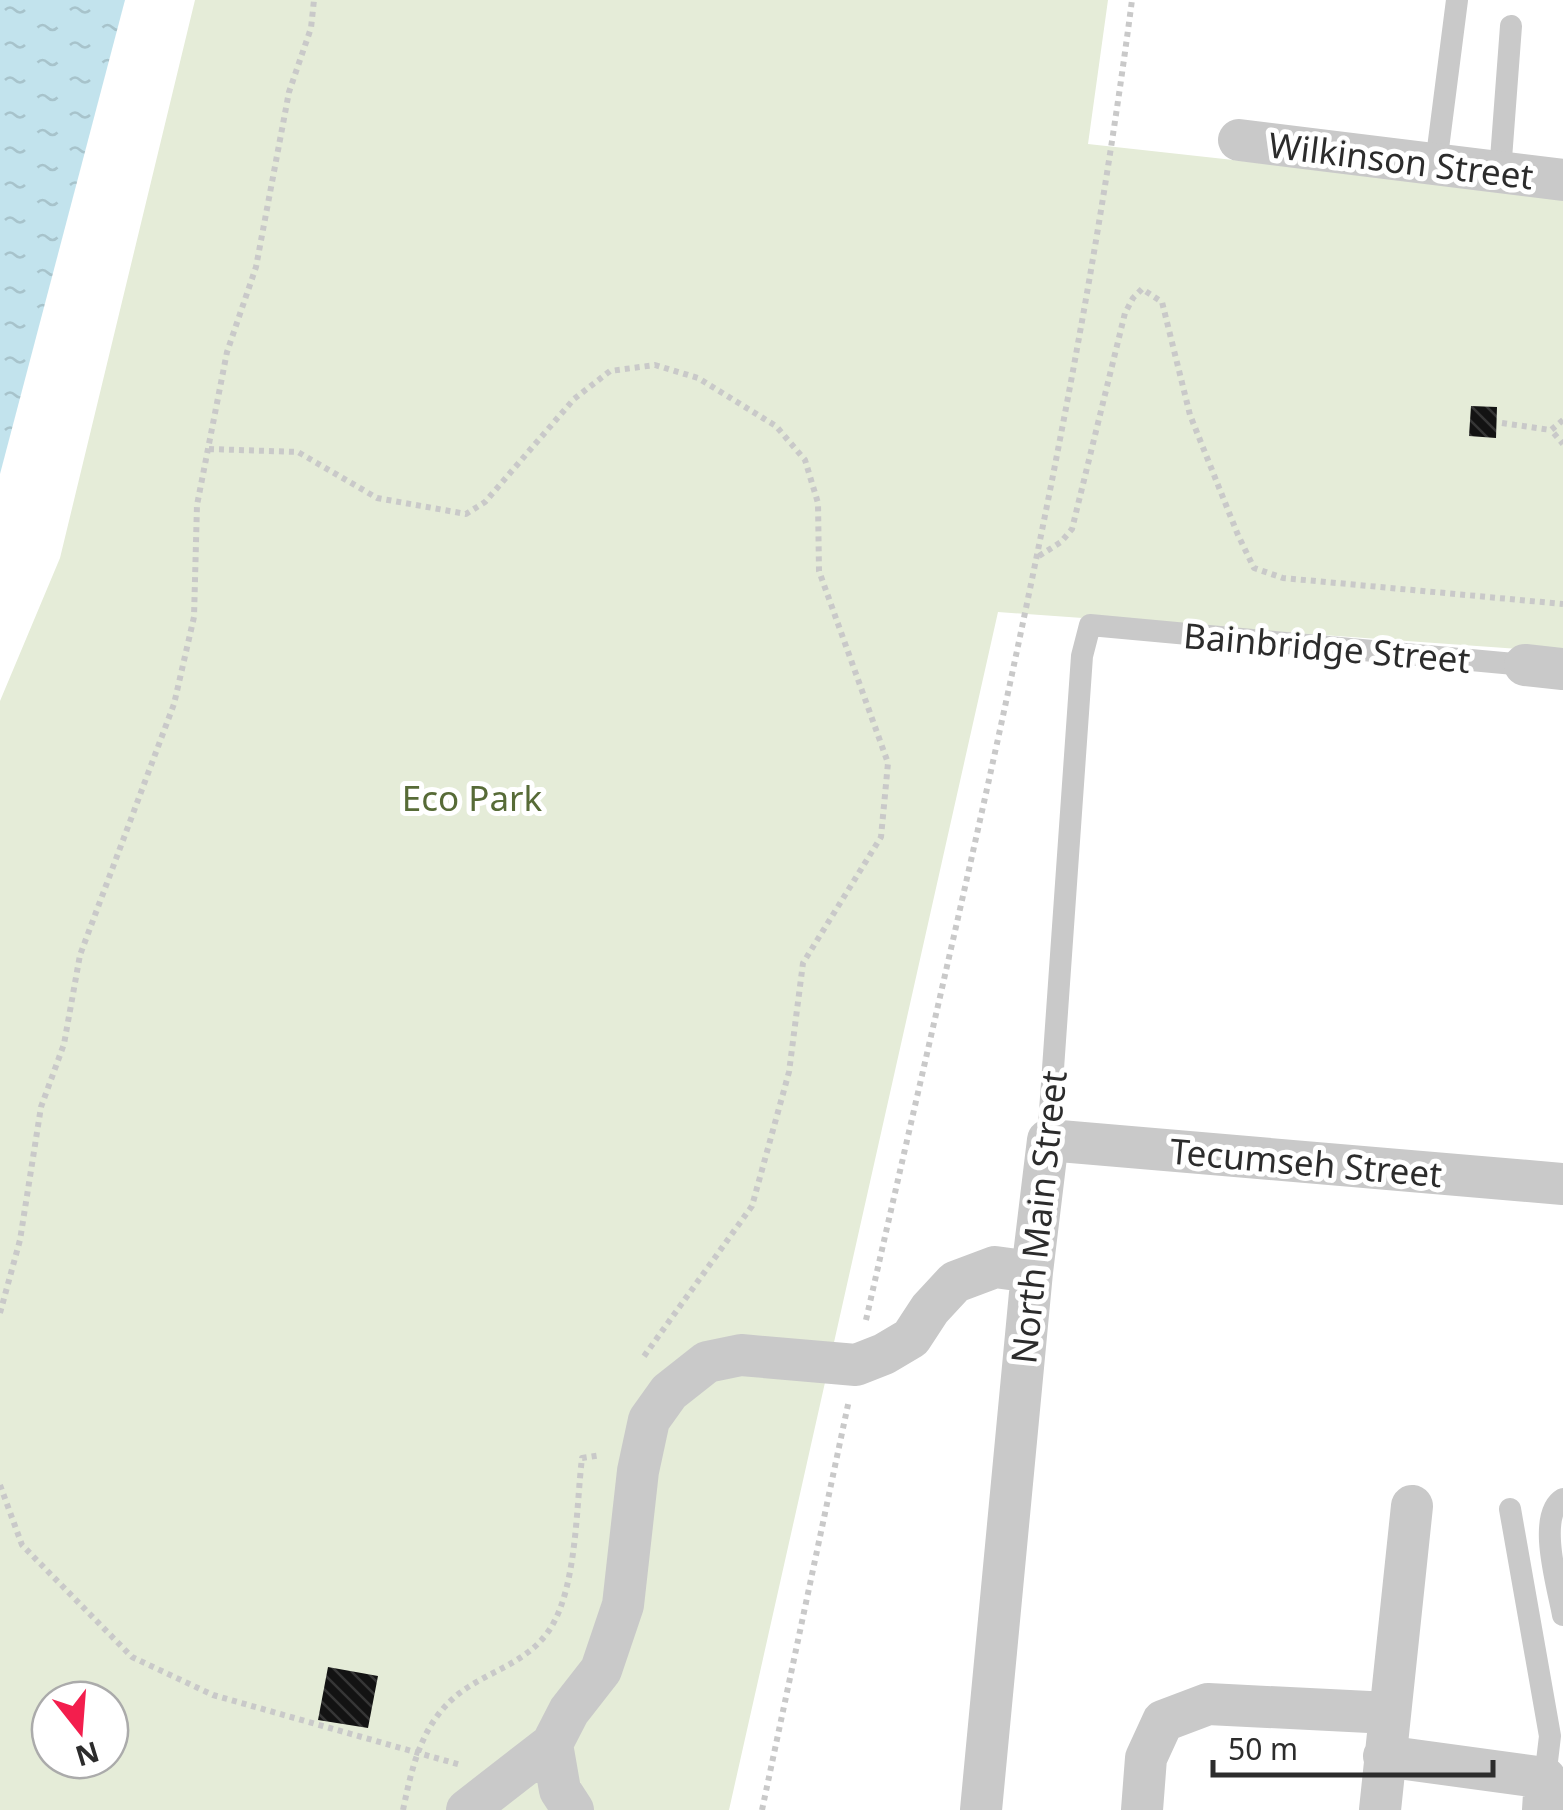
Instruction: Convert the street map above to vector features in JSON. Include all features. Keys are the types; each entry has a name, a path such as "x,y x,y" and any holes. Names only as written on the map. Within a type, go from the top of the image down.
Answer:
{"street":[{"name":"Wilkinson Street","path":"1240,140 1563,180"},
{"name":"Tecumseh Street","path":"1048,1140 1563,1184"},
{"name":"North Main Street","path":"981,1810 1048,1140"},
{"path":"466,1810 552,1744 569,1711 601,1670 624,1605 638,1471 649,1420 669,1392 707,1362 741,1355 856,1365 911,1338 955,1282 995,1267 1032,1272"},
{"path":"1380,1810 1412,1506"},
{"path":"1142,1810 1146,1758 1163,1721 1208,1704 1389,1714"},
{"path":"552,1744 560,1790 574,1810"},
{"path":"1384,1756 1544,1794"}],"lane":[{"path":"1436,164 1457,0"},
{"path":"1500,172 1511,26"},
{"name":"Bainbridge Street","path":"1090,625 1544,667"},
{"name":"North Main Street","path":"1048,1140 1082,656 1090,625"},
{"path":"1563,1498 1555,1504 1548,1519 1563,1614"},
{"path":"1510,1509 1550,1736 1544,1794"}],"path":[{"path":"0,1313 20,1240 42,1107 64,1044 80,956 174,704 194,617 198,505 227,352 256,267 290,92 311,28 314,0"},
{"path":"762,1810 856,1365 1038,556 1113,143 1132,0"},
{"path":"1038,556 1062,542 1072,529 1125,313 1142,289 1162,302 1190,415 1254,568 1283,578 1563,604"},
{"path":"208,448 298,452 377,498 466,514 485,502 574,399 610,371 654,365 698,378 776,426 806,460 818,503 819,572 888,764 881,837 803,963 789,1072 752,1206 634,1371"},
{"path":"1551,430 1563,420"},
{"path":"1502,423 1551,430 1563,444"},
{"path":"403,1810 416,1751 429,1728 458,1695 519,1661 550,1630 567,1589 582,1458 600,1457 602,1441"},
{"path":"1,1489 22,1545 132,1657 213,1695 508,1779"}],"green space":[{"name":"Eco Park","path":"195,0 1108,0 1088,144 1563,196 1563,652 998,612 729,1810 0,1810 0,701 60,558"}],"water":[{"path":"0,0 125,0 0,474"}],"building":[{"path":"1471,406 1497,407 1496,438 1469,436"},
{"path":"328,1667 378,1676 368,1728 318,1720"}]}
